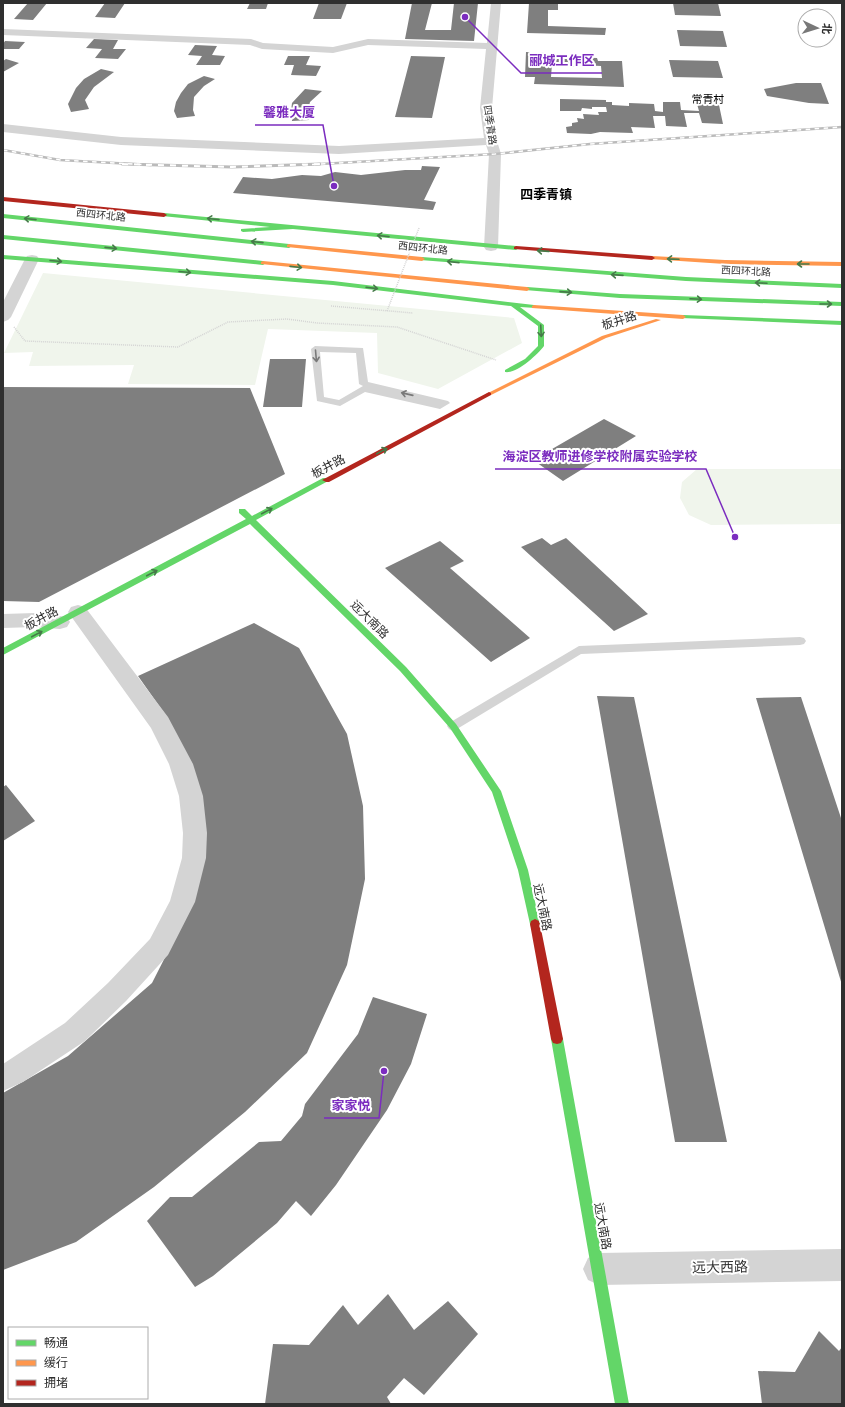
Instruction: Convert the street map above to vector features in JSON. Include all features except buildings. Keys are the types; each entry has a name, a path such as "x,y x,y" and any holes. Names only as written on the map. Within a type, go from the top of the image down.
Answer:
{"main road":[{"name":"西四环北路","path":"3,199 491,247 646,258 797,264 842,264"},
{"name":"西四环北路","path":"3,216 492,266 645,277 811,286 842,286"},
{"path":"180,235 294,227"},
{"path":"3,237 491,286 613,295 842,304"},
{"path":"3,257 333,284 514,306 670,316 842,323"},
{"path":"212,259 333,284"},
{"path":"500,374 527,360 542,346 541,325 514,306"},
{"name":"板井路","path":"3,652 55,617 252,519 498,389 604,337 670,316"},
{"path":"426,414 446,403"},
{"name":"远大南路","path":"242,511 252,519 403,669 453,726 496,791 523,870 547,980 622,1404"}],"street":[{"name":"四季青路","path":"491,247 495,154 491,141 486,108 496,3"},
{"path":"3,32 251,42 262,46 333,50 368,42 492,46"},
{"path":"3,128 121,141 339,150 491,141"},
{"path":"8,321 32,259"},
{"path":"3,1078 75,1032 118,992 159,947 182,902 194,858 195,833 191,796 181,764 160,723 55,617 9,625"},
{"name":"远大西路","path":"599,1269 842,1265"}],"lane":[{"path":"315,349 360,350 364,384 446,403 364,389 340,403 320,399 315,349"},
{"path":"453,726 579,650 800,641"}],"path":[{"path":"387,311 419,228"},
{"path":"331,306 413,313"},
{"path":"8,321 25,341 178,347 228,322 287,318 317,323 397,327 501,362"}],"shaded area":[{"path":"43,273 514,318 522,343 438,389 378,373 377,333 268,329 255,385 128,384 134,365 29,366 33,352 4,353"},
{"path":"697,469 842,469 842,524 711,525 689,515 680,498 682,482"}],"railway":[{"path":"303,165 495,154 590,144 842,127"},
{"path":"3,150 60,160 143,165"},
{"path":"122,164 143,165"},
{"path":"143,165 232,167 320,164"},
{"path":"143,165 151,165"}],"traffic: fast":[{"path":"164,215 516,248"},
{"path":"3,216 289,246"},
{"path":"243,230 294,227"},
{"path":"3,237 263,263"},
{"path":"3,257 333,283 534,307"},
{"path":"422,259 686,279 842,286"},
{"path":"527,289 620,296 842,304"},
{"path":"507,371 527,360 541,346 541,325 514,306"},
{"path":"683,317 842,323"},
{"path":"3,652 326,480"},
{"path":"242,511 403,669 453,726 496,791 523,870 535,924"},
{"path":"557,1039 622,1404"}],"traffic: slow":[{"path":"289,246 422,259"},
{"path":"652,258 725,262 842,264"},
{"path":"263,263 527,289"},
{"path":"534,307 683,317"},
{"path":"489,394 604,337 658,320"}],"traffic: jam":[{"path":"3,199 164,215"},
{"path":"516,248 652,258"},
{"path":"326,480 489,394"},
{"path":"535,924 557,1039"}],"place":[{"name":"郦城工作区","path":"465,17"},
{"name":"馨雅大厦","path":"334,186"},
{"name":"海淀区教师进修学校附属实验学校","path":"735,537"},
{"name":"家家悦","path":"384,1071"}],"district":[{"name":"常青村","path":"708,99"},
{"name":"四季青镇","path":"546,194"}]}
